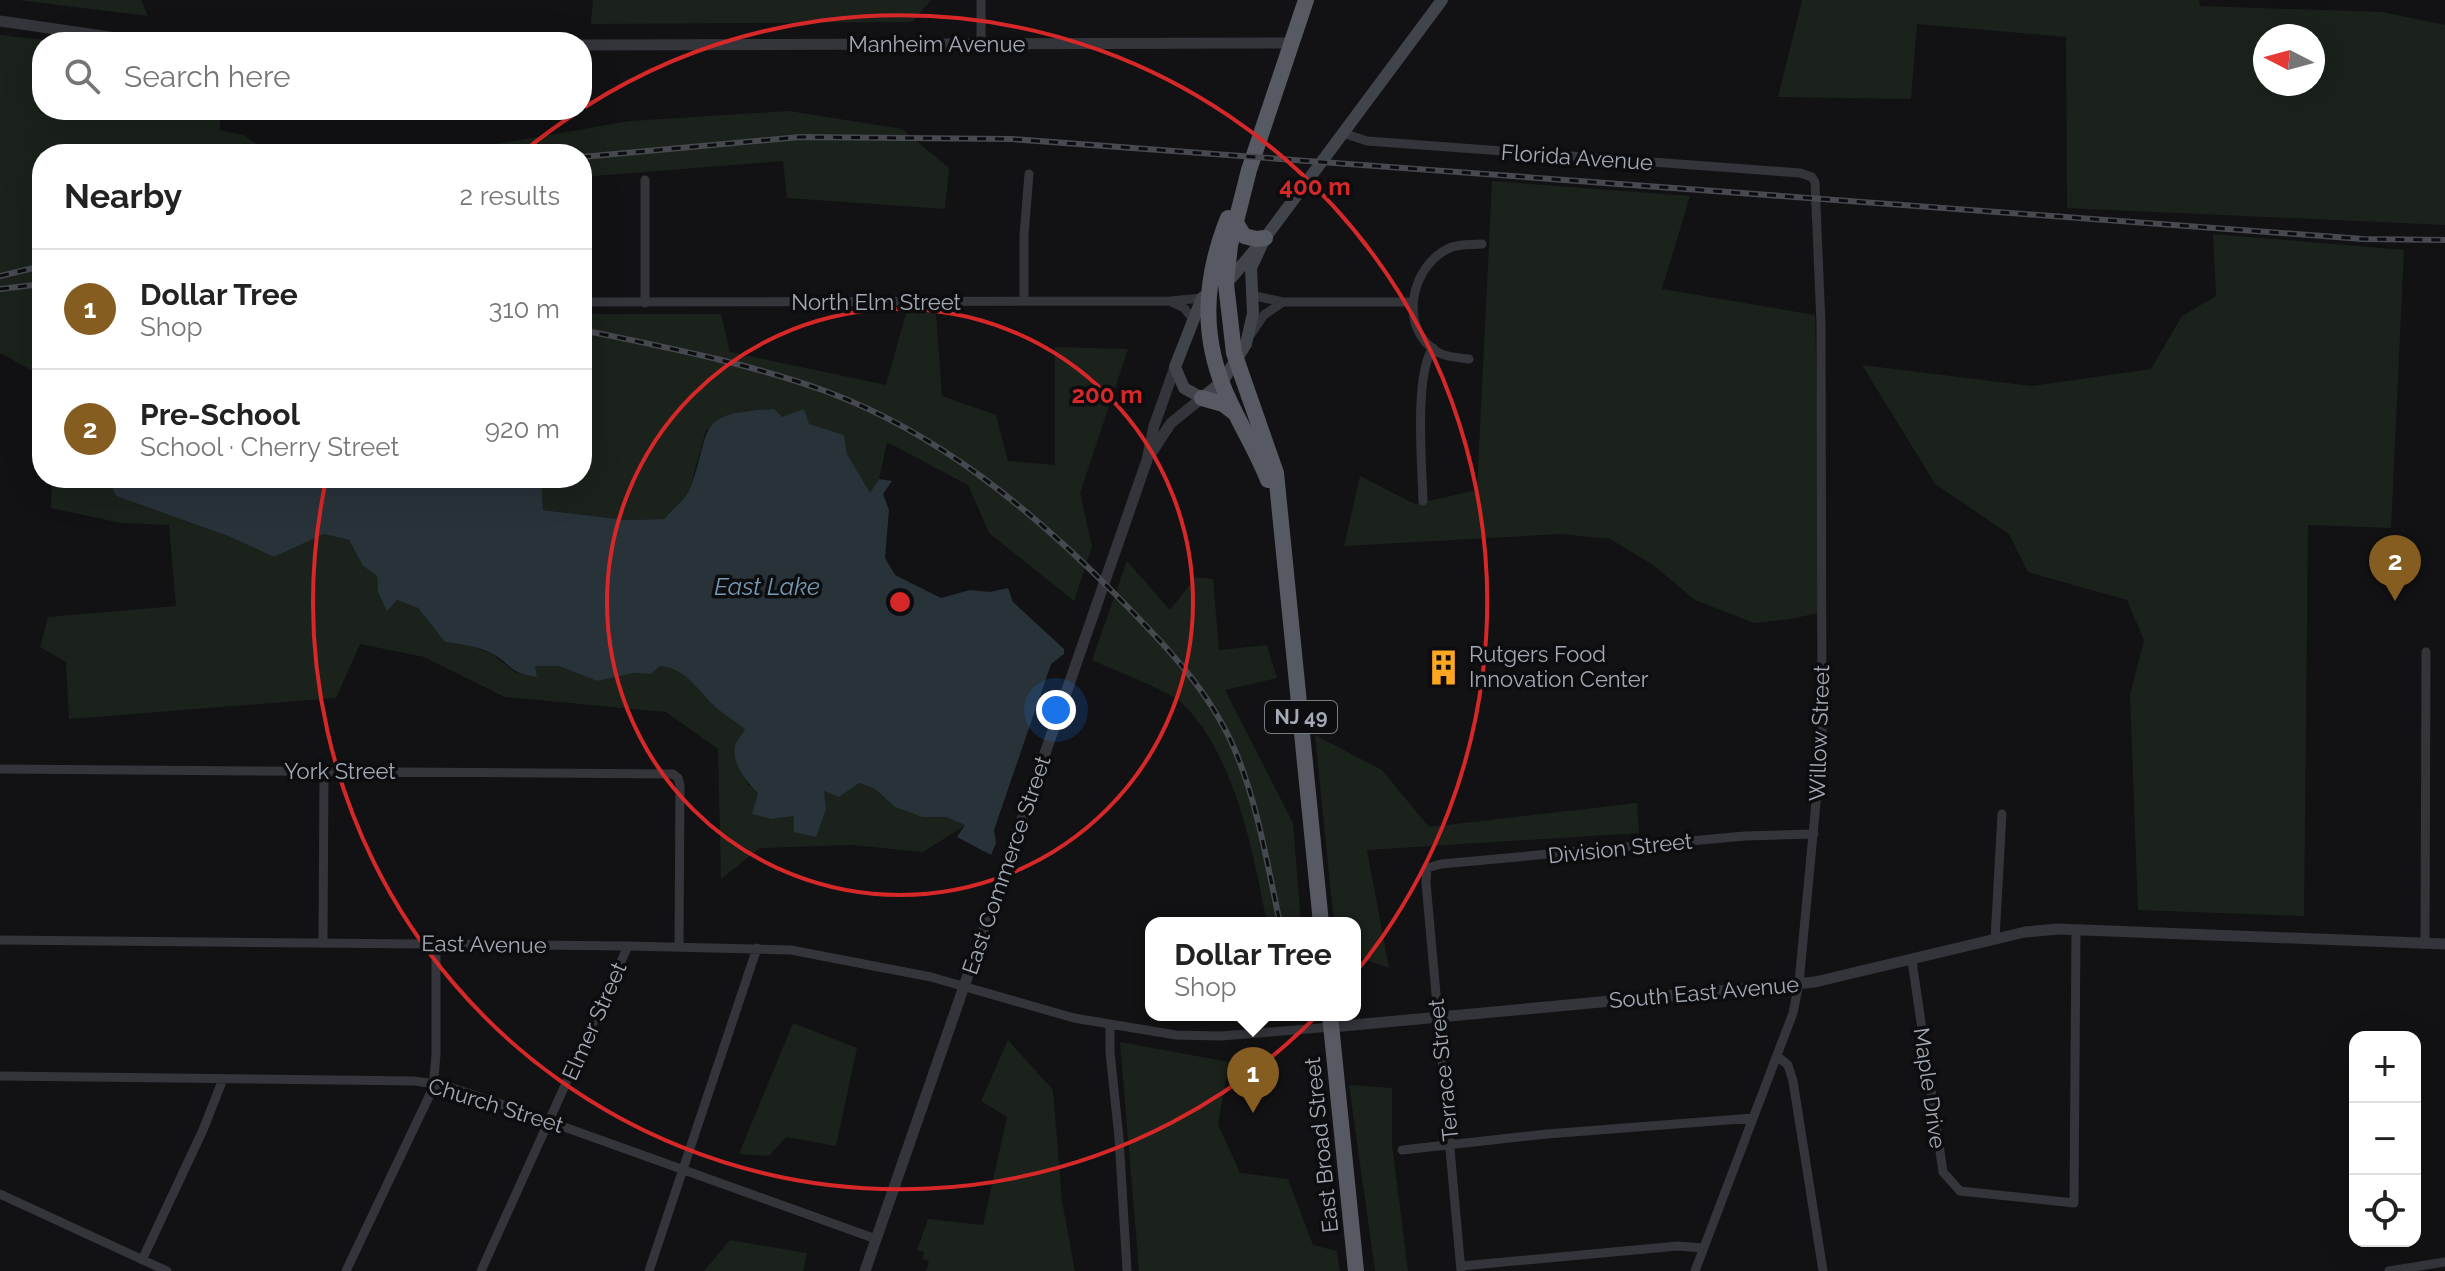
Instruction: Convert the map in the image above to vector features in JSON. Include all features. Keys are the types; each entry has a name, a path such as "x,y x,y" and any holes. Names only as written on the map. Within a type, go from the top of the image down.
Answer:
{"highway":[{"name":"NJ 49","path":"1247,422 1231,338 1226,284 1235,221 1249,170 1306,0"},
{"name":"NJ 49","path":"1249,170 1218,244 1205,295 1208,323 1222,382 1276,473 1320,917"},
{"path":"1235,221 1244,236 1265,238"},
{"path":"1202,398 1223,404 1247,422"},
{"name":"East Broad Street","path":"1331,1021 1356,1271"}],"main road":[{"path":"1265,238 1251,268 1253,319 1246,344 1222,382 1202,398 1184,388 1175,367 1205,295 1226,284 1265,238 1442,0"},
{"path":"1226,284 1251,295"}],"street":[{"path":"981,0 981,44"},
{"path":"0,21 75,32"},
{"name":"Manheim Avenue","path":"592,45 1291,43"},
{"name":"Florida Avenue","path":"1343,133 1367,141 1800,173 1812,177"},
{"path":"1024,301 1024,220 1029,174"},
{"name":"Willow Street","path":"1695,1271 1793,1013 1799,983 1822,739 1819,278 1817,197 1812,177"},
{"path":"645,180 645,303"},
{"path":"1469,359 1450,356 1433,348 1422,334 1413,302 1418,278 1439,254 1458,246 1482,244"},
{"name":"North Elm Street","path":"592,302 1170,301 1205,295"},
{"path":"1251,295 1283,302 1413,302"},
{"path":"1170,301 1184,308 1193,319"},
{"path":"1246,344 1260,319 1283,302"},
{"path":"1423,501 1423,370 1433,348"},
{"name":"East Commerce Street","path":"865,1271 1147,460 1154,426 1175,367"},
{"path":"1147,460 1171,423 1202,398"},
{"path":"2425,944 2426,652"},
{"name":"York Street","path":"0,769 673,774 678,778 679,946"},
{"path":"323,943 324,771"},
{"path":"1995,939 2002,814"},
{"name":"Division Street","path":"1427,868 1441,864 1745,836 1814,834"},
{"name":"Terrace Street","path":"1427,868 1437,1017 1461,1268"},
{"name":"South East Avenue","path":"1361,1020 1437,1017 1799,983 1912,961 2036,931 2445,944"},
{"name":"Maple Drive","path":"1912,961 1943,1172 1960,1191 2074,1203 2076,931"},
{"name":"East Avenue","path":"0,940 757,948 791,950 896,968 964,986"},
{"path":"346,1271 433,1083 436,944"},
{"name":"Elmer Street","path":"481,1271 628,946"},
{"path":"649,1271 757,948"},
{"name":"South East Avenue","path":"964,986 1037,1009 1198,1037 1331,1021"},
{"path":"1110,1024 1127,1271"},
{"path":"1777,1056 1788,1065 1793,1081 1823,1271"},
{"name":"Church Street","path":"0,1076 433,1083 550,1121 876,1239"},
{"path":"142,1260 203,1130 223,1079"},
{"path":"1402,1150 1547,1134 1753,1118"},
{"path":"0,1194 167,1271"},
{"path":"1461,1268 1678,1246 1703,1248"},
{"path":"2389,1271 2445,1262"}],"shaded area":[{"path":"18,0 141,0 148,16"},
{"path":"593,0 931,0 912,22 591,24"},
{"path":"1802,0 2199,0 2200,6 2382,12 2445,25 2445,225 2067,208 2066,37 1917,24 1911,99 1778,97"},
{"path":"0,35 32,39 32,120 220,120 220,130 243,135 256,144 32,144 32,371 0,353"},
{"path":"789,111 902,129 949,168 945,209 787,198 783,161 592,176 592,144 496,144 630,121"},
{"path":"1492,181 1690,196 1662,289 1815,315 1822,612 1754,623 1695,600 1653,565 1610,539 1561,534 1344,546 1360,476 1415,504 1477,490"},
{"path":"2213,234 2404,250 2391,528 2308,525 2304,916 2138,910 2130,695 2144,640 2127,600 2028,572 2009,534 1935,484 1862,365 2032,386 2151,369 2182,316 2216,296"},
{"path":"906,313 936,313 942,396 996,415 1008,461 1055,465 1055,347 1128,349 1080,493 1092,546 1074,601 989,533 968,485 887,442 879,479 870,494 847,454 844,435 782,417 773,409 744,411 706,430 688,495 670,511 666,519 626,520 543,510 542,488 592,488 592,314 721,314 730,352 886,385"},
{"path":"52,488 112,488 116,496 228,536 274,557 324,534 349,540 363,566 377,576 378,592 387,610 397,600 418,608 445,642 468,645 491,653 516,673 537,676 534,666 559,666 597,681 634,673 651,674 660,665 679,671 712,704 746,729 735,746 736,761 748,785 759,792 772,819 794,816 824,791 840,796 859,783 875,789 895,807 922,817 946,817 966,825 923,852 852,845 760,848 721,879 718,749 666,712 505,697 424,657 360,644 336,698 69,719 66,662 40,647 48,617 176,606 169,525 121,523 51,508"},
{"path":"1127,561 1170,610 1196,577 1213,579 1219,650 1267,645 1277,678 1225,690 1293,823 1301,917 1266,917 1239,805 1215,748 1200,724 1175,697 1092,660"},
{"path":"1315,735 1382,770 1429,827 1637,803 1639,833 1367,850 1389,968 1361,958 1361,917 1333,917"},
{"path":"793,1023 857,1048 836,1146 786,1137 769,1156 739,1154"},
{"path":"1008,1040 1053,1090 1062,1201 1075,1271 926,1271 929,1261 922,1259 924,1252 917,1250 928,1219 983,1225 1007,1117 981,1101"},
{"path":"1120,1042 1229,1062 1218,1124 1240,1173 1288,1179 1313,1245 1337,1251 1340,1271 1139,1271"},
{"path":"1349,1085 1392,1088 1392,1144 1408,1271 1375,1271"},
{"path":"730,1240 807,1253 803,1271 704,1271"}],"water":[{"name":"East Lake","path":"774,409 782,417 804,409 809,424 844,435 847,454 870,493 879,479 892,481 883,494 889,510 885,558 895,575 941,598 970,590 990,592 1008,588 1013,602 1064,649 1064,654 1051,664 994,830 996,843 991,855 957,837 965,825 946,817 922,817 895,807 875,789 859,783 839,797 824,791 826,809 816,837 794,832 794,816 772,819 752,814 758,793 741,772 734,752 745,729 712,704 678,671 660,666 651,674 634,673 597,681 559,666 535,666 537,677 520,673 486,651 445,642 418,608 397,600 387,611 378,592 377,576 363,566 349,540 324,534 274,557 228,536 116,496 112,488 542,488 543,510 626,520 665,519 689,491 709,429 729,415"}],"railway":[{"path":"592,156 800,137 1011,139 2363,239 2445,240"},
{"path":"0,276 32,268"},
{"path":"0,289 32,285"},
{"path":"592,332 737,364 828,392 909,430 947,453 1019,506 1134,613 1183,667 1211,705 1242,769 1261,834 1279,917"}],"place":[{"name":"Pre-School","path":"2395,601"},
{"name":"Rutgers Food Innovation Center","path":"1443,667"},
{"name":"Dollar Tree","path":"1253,1113"}]}
